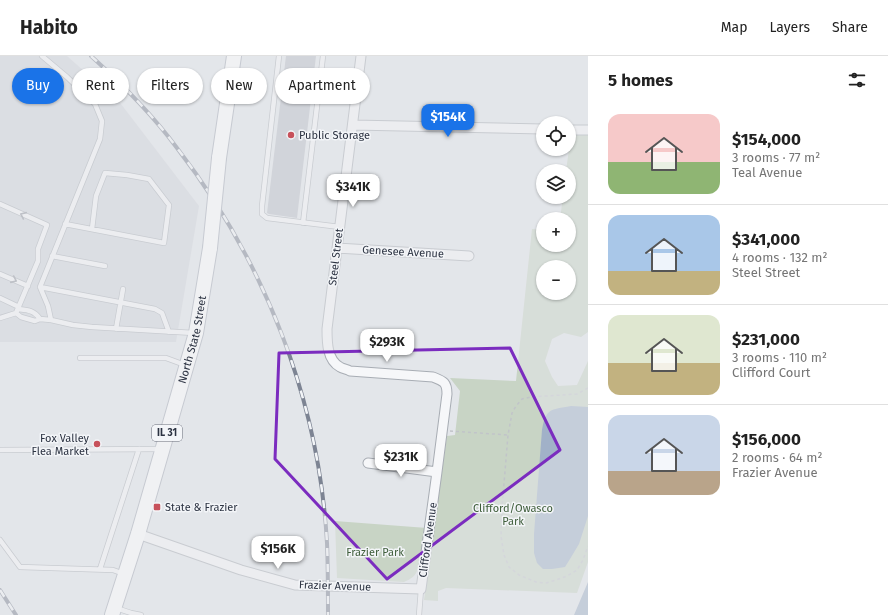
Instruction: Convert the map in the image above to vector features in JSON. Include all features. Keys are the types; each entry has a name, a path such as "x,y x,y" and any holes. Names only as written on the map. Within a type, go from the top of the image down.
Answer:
{"main road":[{"name":"North State Street","path":"113,611 138,534 196,333 210,248 219,158 234,56"}],"street":[{"name":"Steel Street","path":"361,56 327,329 329,354 334,362 340,367 350,371 434,377"},
{"path":"353,125 536,130"},
{"path":"576,130 588,130"},
{"name":"Genesee Avenue","path":"337,248 469,256"},
{"name":"Clifford Avenue","path":"421,589 447,389 446,384 434,377"},
{"path":"368,463 437,472"},
{"name":"Frazier Avenue","path":"138,534 241,570 295,585 421,589"}],"lane":[{"path":"42,56 67,77 95,104 102,121 100,139 40,287 48,306 51,320"},
{"path":"279,56 262,214 267,218 340,227"},
{"path":"303,223 323,56"},
{"path":"65,224 92,229 164,242 169,205 149,179 105,173 96,196 92,229"},
{"path":"0,204 47,226 39,245 38,261 18,310"},
{"path":"52,256 105,266"},
{"path":"0,274 28,286"},
{"path":"40,287 155,309 162,313 169,332"},
{"path":"116,329 122,289"},
{"path":"0,298 18,310 21,317 35,321 40,318 73,325 116,329 196,333"},
{"path":"0,318 18,310 27,310 36,313 40,318"},
{"path":"80,358 166,358 187,366"},
{"path":"100,569 139,449"},
{"path":"0,450 163,449"},
{"path":"0,540 20,567 100,569 113,570 125,575"},
{"name":"Clifford Avenue","path":"419,615 421,589"},
{"path":"113,611 141,615"}],"path":[{"path":"588,388 577,394 522,399 516,406 512,413 508,435 501,536 504,554 509,567 519,575 536,582 546,583 567,576 577,570 583,560 588,546"},
{"path":"442,430 508,435"}],"highlighted area":[{"path":"510,348 560,450 387,579 275,459 279,353"}],"shaded area":[{"path":"0,56 67,56 80,68 72,68 72,104 121,104 199,206 176,342 0,342"}],"green space":[{"name":"Clifford/Owasco Park","path":"576,135 588,135 588,332 581,337 564,333 552,339 545,361 558,386 577,385 588,361 588,562 577,593 446,588 438,591 438,601 424,600 447,436 455,435 460,391 450,378 516,381 532,229 536,229 536,252 576,252 576,212 561,212 562,204 576,204 576,164 567,164 568,156 576,156"},
{"name":"Frazier Park","path":"335,521 427,528 422,568 418,568 413,577 404,582 337,578"}],"water":[{"path":"571,406 588,407 588,516 579,544 565,567 543,569 537,563 534,553 534,534 542,430 545,418 550,411"},
{"path":"588,582 588,615 574,615"}],"building":[{"name":"Public Storage","path":"286,56 316,56 315,68 285,68"},
{"name":"Public Storage","path":"280,104 310,104 297,218 267,213"}],"railway":[{"path":"91,56 147,111 177,148 208,192 236,237 261,285 282,334 299,385 312,436 322,489 327,543 328,615"},
{"path":"0,590 16,615"}],"place":[{"name":"Public Storage","path":"291,135"},
{"name":"Fox Valley Flea Market","path":"97,444"},
{"name":"State & Frazier","path":"157,507"}]}
